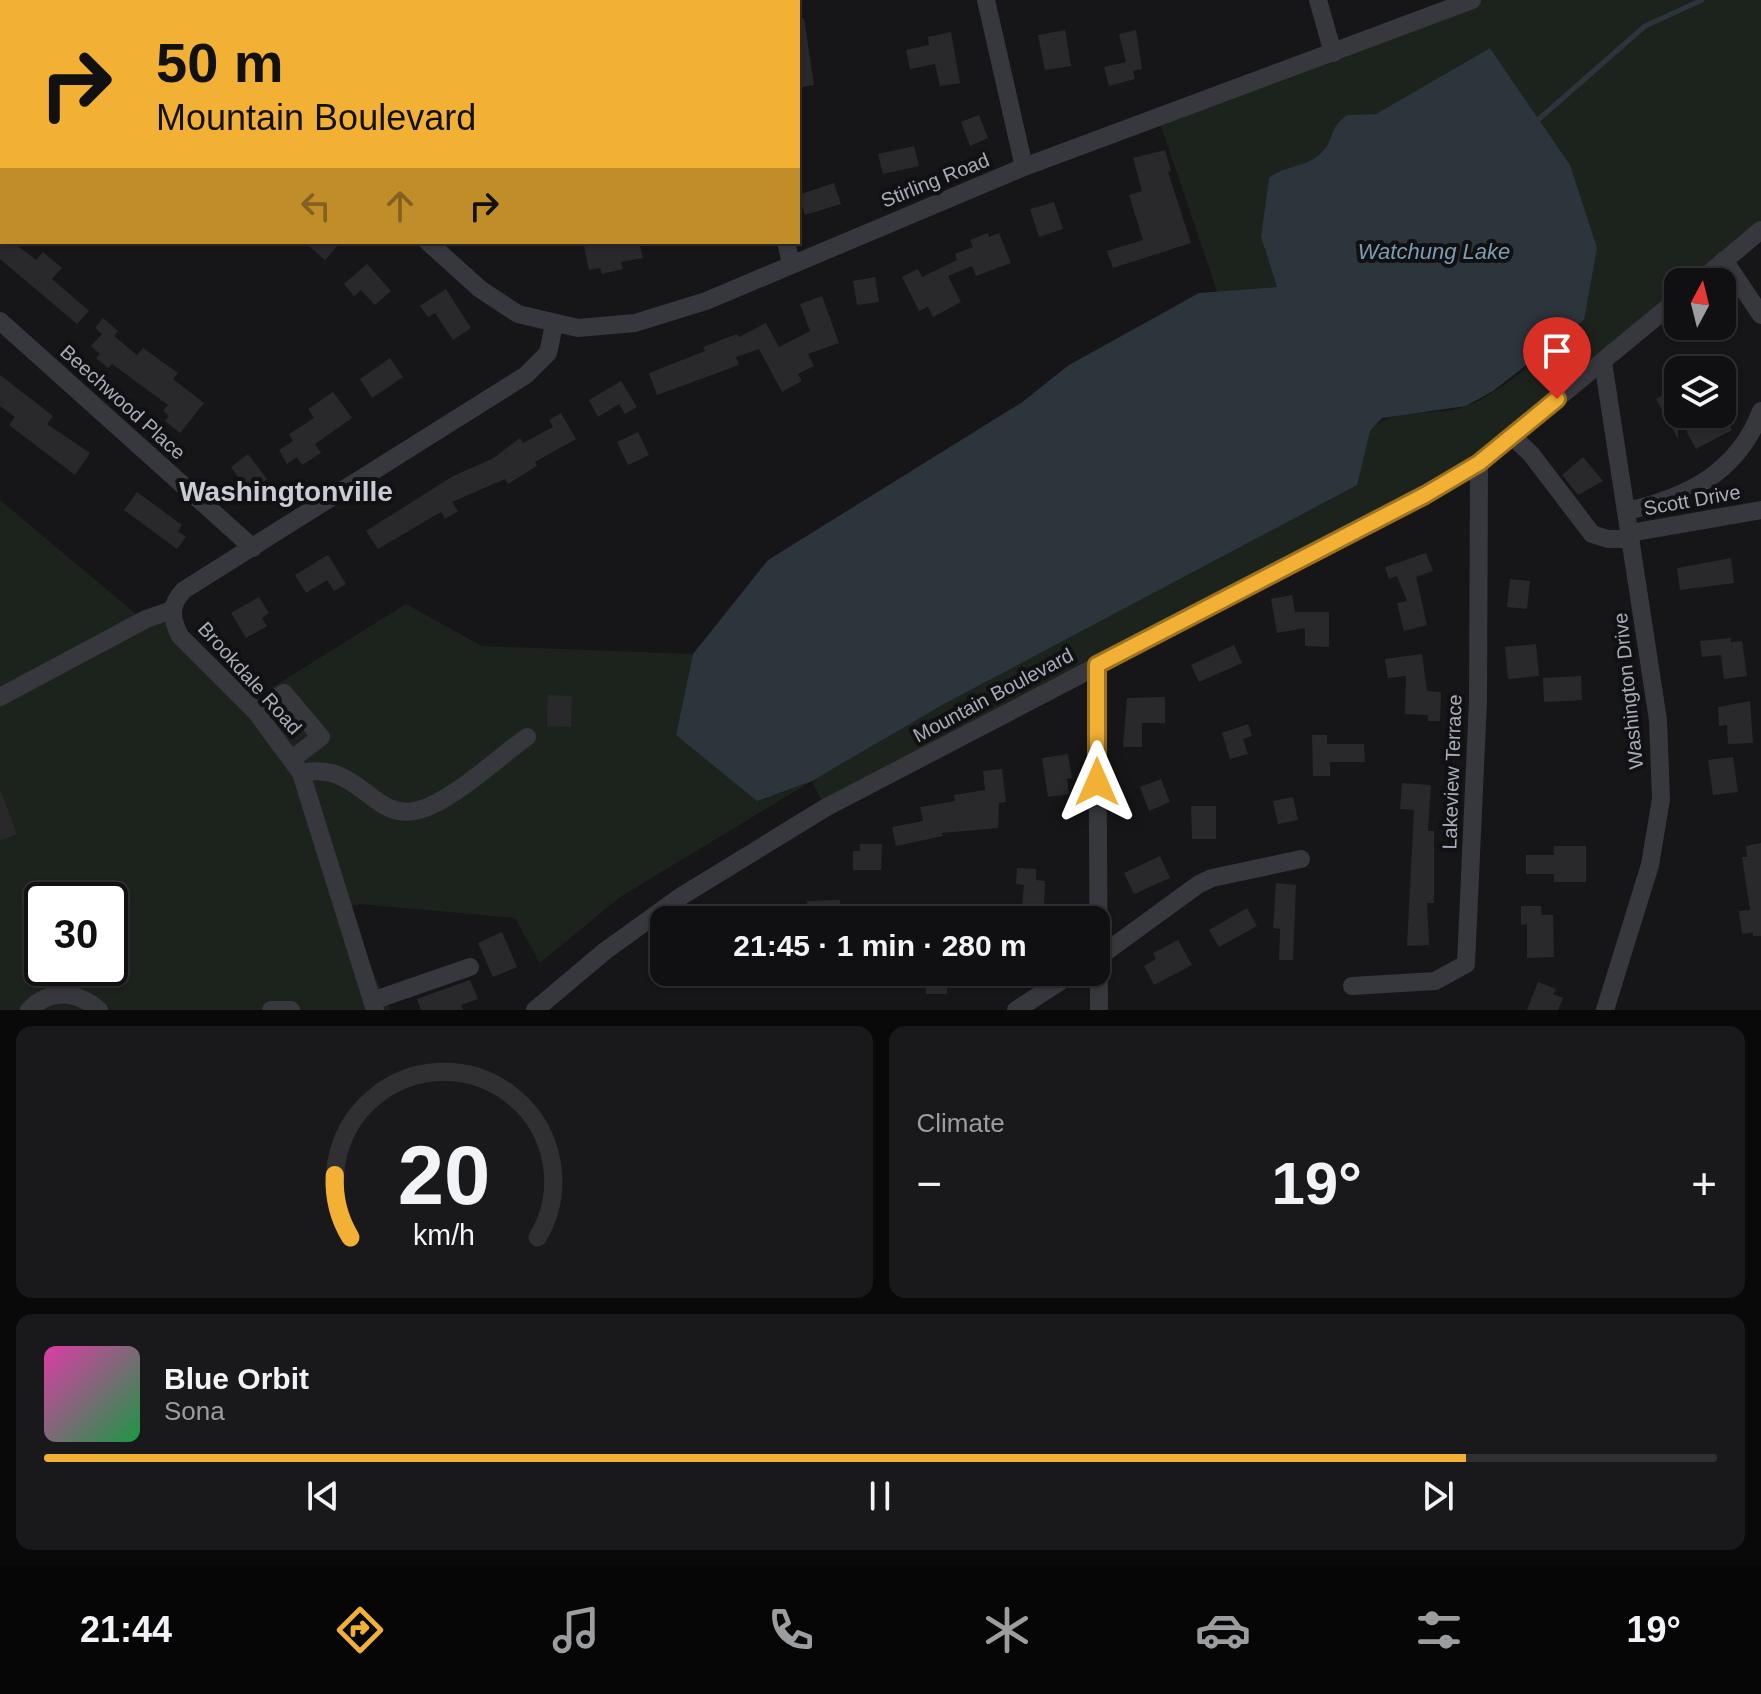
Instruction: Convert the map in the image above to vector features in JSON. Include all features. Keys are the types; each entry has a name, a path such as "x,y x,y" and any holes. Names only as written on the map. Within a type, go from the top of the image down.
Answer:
{"street":[{"path":"986,0 1024,167"},
{"path":"1318,0 1333,53"},
{"name":"Stirling Road","path":"430,244 501,304 554,325 578,328 635,323 706,301 1024,167 1472,0"},
{"path":"1715,268 1761,230"},
{"path":"786,244 791,263"},
{"path":"1724,260 1761,315"},
{"name":"Mountain Boulevard","path":"535,1010 605,951 680,897 811,816 1425,495 1479,463 1664,311"},
{"name":"Beechwood Place","path":"0,321 253,548"},
{"path":"0,697 146,619 172,610 175,598 184,590 526,375 548,353 554,325"},
{"name":"Washington Drive","path":"1603,362 1658,720 1661,799 1650,865 1605,1010"},
{"path":"1627,511 1685,492 1711,479 1744,445 1761,411"},
{"name":"Scott Drive","path":"1512,436 1540,465 1592,534 1608,539 1761,510"},
{"name":"Lakeview Terrace","path":"1352,986 1435,981 1466,964 1478,701 1479,463"},
{"name":"Brookdale Road","path":"172,610 180,636 256,712 296,766 373,1006"},
{"path":"1097,665 1097,906"},
{"path":"256,712 284,693 321,737 296,766"},
{"path":"296,766 335,772 381,804 410,811 432,805 527,737"},
{"path":"1110,949 1199,884 1212,878 1301,859"},
{"path":"373,1006 470,967"},
{"path":"1016,1010 1053,986"},
{"path":"1098,986 1099,1010"},
{"path":"29,1010 39,1000 61,994 83,997 99,1010"},
{"path":"271,1010 291,1010"}],"shaded area":[{"path":"1472,0 1761,0 1761,230 1716,268 1664,268 1664,311 1479,463 825,808 812,781 944,704 1381,422 1405,414 1456,409 1485,397 1514,378 1584,320 1570,165 1490,48 1376,114 1347,115 1317,157 1269,178 1261,237 1277,287 1218,294 1158,117"},
{"path":"0,500 143,620 167,610 244,705 406,604 482,646 693,654 676,735 757,800 812,781 620,897 540,963 515,918 360,904 344,908 390,1010 0,1010"}],"water":[{"name":"Watchung Lake","path":"1490,48 1570,165 1597,248 1584,320 1493,391 1466,406 1382,418 1370,431 1357,485 944,704 812,781 757,801 676,735 693,654 768,560 1021,403 1069,365 1199,293 1277,287 1261,237 1269,178 1316,157 1326,148 1336,125 1347,115 1376,114"}],"building":[{"path":"800,18 804,18 814,85 800,88"},
{"path":"1065,30 1071,66 1045,70 1038,35"},
{"path":"1136,30 1142,69 1133,71 1135,79 1109,86 1104,67 1126,62 1119,34"},
{"path":"951,32 960,83 940,86 935,64 910,69 906,50 929,45 928,37"},
{"path":"979,115 988,138 970,146 961,122"},
{"path":"914,146 919,166 883,174 878,154"},
{"path":"1165,150 1171,171 1168,172 1191,243 1113,268 1107,251 1143,240 1129,195 1142,191 1133,158"},
{"path":"834,183 841,204 805,215 800,194"},
{"path":"1054,202 1063,229 1039,237 1030,209"},
{"path":"988,233 989,237 999,233 1011,263 976,276 972,266 948,276 961,302 933,317 928,307 919,311 902,277 918,269 922,277 957,260 955,254 973,247 970,240"},
{"path":"0,244 16,244 36,260 43,252 62,268 52,279 89,311 77,324 0,259"},
{"path":"306,244 339,244 325,260"},
{"path":"640,244 643,258 621,262 623,269 602,274 600,268 589,270 584,247"},
{"path":"367,264 391,291 375,305 361,290 354,296 344,284"},
{"path":"875,277 879,302 857,305 853,281"},
{"path":"446,289 471,328 453,340 435,313 428,317 420,306"},
{"path":"822,296 839,343 808,354 814,366 798,374 802,381 782,392 759,349 736,357 739,365 657,395 649,373 705,351 703,347 737,334 739,337 766,323 779,347 810,331 800,304"},
{"path":"103,318 118,331 114,336 137,355 143,348 178,373 173,379 204,403 180,433 165,421 169,416 163,411 168,405 112,364 108,368 96,358 100,354 91,346 102,334 95,328"},
{"path":"390,358 403,377 372,398 360,379"},
{"path":"0,375 53,416 47,424 90,453 75,475 9,425 15,417 0,406"},
{"path":"621,381 637,407 625,414 619,404 598,417 589,400"},
{"path":"333,392 352,418 315,444 321,453 302,465 297,457 287,464 279,450 293,441 289,434 314,418 308,409"},
{"path":"1664,395 1664,414 1656,399"},
{"path":"561,413 576,439 535,462 537,466 508,484 505,479 452,502 458,511 445,519 441,512 378,549 366,531 453,476 492,459 520,438 523,443 553,427 549,420"},
{"path":"1685,428 1731,428 1732,430 1696,449"},
{"path":"638,432 649,455 628,465 617,442"},
{"path":"248,454 267,479 249,493 231,467"},
{"path":"1583,457 1603,481 1578,495 1562,475"},
{"path":"137,492 182,525 178,531 186,537 177,549 124,510"},
{"path":"1426,553 1433,571 1416,577 1427,625 1404,631 1397,603 1407,601 1397,576 1389,579 1385,567"},
{"path":"328,555 346,584 334,591 327,580 306,593 295,575"},
{"path":"1731,558 1734,583 1680,590 1677,568"},
{"path":"1510,579 1530,581 1527,609 1507,607"},
{"path":"1292,595 1295,612 1329,612 1329,647 1305,646 1305,628 1277,633 1271,599"},
{"path":"259,597 269,613 262,618 267,626 246,638 231,613"},
{"path":"1731,638 1731,642 1742,641 1747,676 1724,679 1721,655 1702,657 1700,641"},
{"path":"1536,644 1539,676 1508,679 1505,647"},
{"path":"1234,645 1242,663 1199,682 1191,665"},
{"path":"1422,654 1427,691 1441,692 1440,721 1428,721 1428,715 1405,714 1406,676 1388,678 1385,659"},
{"path":"1581,676 1582,700 1544,702 1543,678"},
{"path":"548,695 572,696 571,727 547,726"},
{"path":"1165,697 1165,723 1142,723 1142,747 1123,747 1127,698"},
{"path":"1750,701 1753,743 1728,744 1727,725 1719,726 1718,707"},
{"path":"1248,724 1252,736 1243,739 1248,754 1230,759 1222,733"},
{"path":"1312,735 1327,735 1327,744 1364,744 1365,762 1330,762 1330,776 1313,776"},
{"path":"1068,754 1072,778 1067,779 1069,794 1048,797 1042,758"},
{"path":"1733,757 1738,792 1713,795 1708,760"},
{"path":"1002,769 1006,802 999,803 998,828 942,833 943,836 896,846 892,827 923,821 920,807 955,801 954,795 985,790 983,771"},
{"path":"1161,779 1170,802 1149,811 1140,787"},
{"path":"1402,783 1431,785 1428,831 1434,831 1434,903 1427,903 1429,945 1407,946 1414,810 1400,809"},
{"path":"0,793 17,834 0,841"},
{"path":"1293,797 1298,820 1278,824 1273,801"},
{"path":"1191,806 1216,806 1216,839 1192,839"},
{"path":"1761,843 1761,936 1753,936 1753,932 1742,934 1739,911 1750,910 1742,857 1747,857 1746,846"},
{"path":"860,844 882,844 881,870 853,870 853,851 860,851"},
{"path":"1554,846 1586,846 1586,882 1554,882 1554,874 1526,874 1526,855 1554,855"},
{"path":"1160,856 1170,878 1134,894 1124,873"},
{"path":"1017,868 1036,869 1036,880 1045,881 1044,906 1022,905 1024,885 1016,884"},
{"path":"1276,883 1296,885 1293,960 1279,960 1280,929 1273,928"},
{"path":"840,900 840,906 807,906 807,901"},
{"path":"1521,906 1541,906 1542,915 1553,915 1554,957 1527,958 1527,924 1521,925"},
{"path":"1247,908 1257,926 1219,947 1209,930"},
{"path":"502,932 517,967 493,977 478,943"},
{"path":"1178,940 1192,965 1154,985 1144,966 1156,959 1153,953"},
{"path":"470,980 478,999 461,1005 463,1010 421,1010 417,999"},
{"path":"1538,982 1556,989 1553,994 1563,998 1558,1010 1527,1010"},
{"path":"926,986 947,986 947,994 926,994"}],"waterway":[{"path":"1539,119 1645,26 1702,0"}],"district":[{"name":"Washingtonville","path":"286,491"}],"route":[{"path":"1097,782 1097,665 1425,495 1479,463 1557,399"}]}
